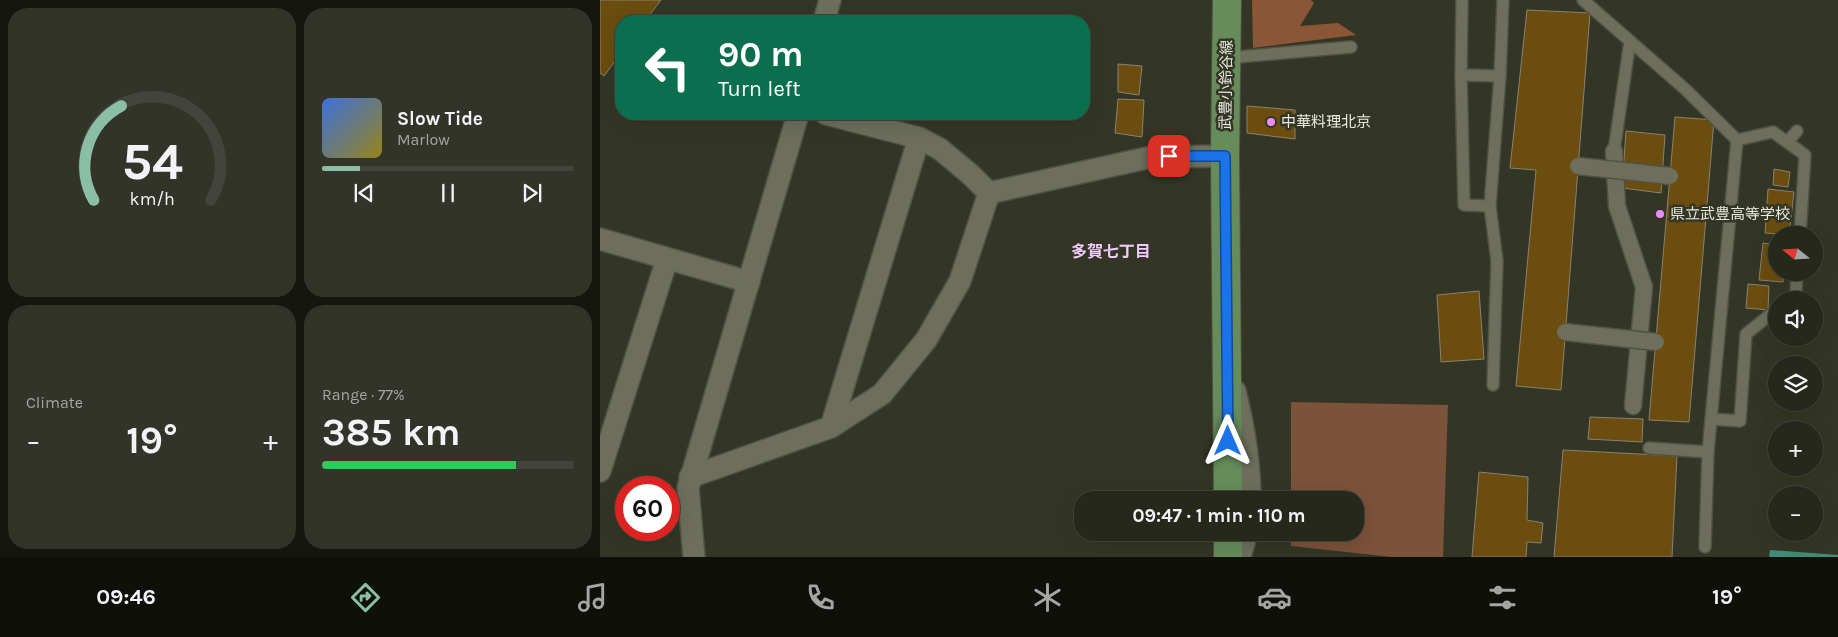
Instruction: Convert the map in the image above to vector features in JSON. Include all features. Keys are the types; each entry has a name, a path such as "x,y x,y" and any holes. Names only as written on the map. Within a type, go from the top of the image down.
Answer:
{"main road":[{"name":"武豊小鈴谷線","path":"1227,0 1225,156 1228,491"},
{"path":"1228,541 1228,557"}],"street":[{"path":"826,15 830,0"},
{"path":"694,557 688,488 690,478 796,120"},
{"path":"849,120 919,138 940,149 971,175 988,193"},
{"path":"832,427 919,138"},
{"path":"1614,151 1617,206 1644,287 1633,406"},
{"path":"988,193 1150,157 1225,156"},
{"path":"1578,166 1670,176"},
{"path":"690,478 832,427 882,394 926,340 960,281 988,193"},
{"path":"600,238 749,282"},
{"path":"600,471 668,259"},
{"path":"1565,332 1656,342"},
{"path":"1227,362 1245,438 1250,471 1250,491"},
{"path":"1240,557 1244,541"}],"lane":[{"path":"1462,0 1460,75 1464,205 1490,206"},
{"path":"1493,385 1497,261 1490,206 1500,76 1503,0"},
{"path":"1583,0 1685,89 1737,140"},
{"path":"1614,151 1630,41"},
{"path":"1226,58 1352,47"},
{"path":"1460,75 1500,76"},
{"path":"1787,142 1798,131"},
{"path":"1737,140 1773,132 1806,155 1801,226"},
{"path":"1705,547 1708,452 1737,140"},
{"path":"1711,419 1740,421 1746,334 1768,316"},
{"path":"1649,448 1708,452"}],"shaded area":[{"path":"1252,0 1311,0 1314,3 1300,26 1338,23 1356,35 1253,48"},
{"path":"1291,402 1448,405 1443,557 1392,557 1291,546 1291,541 1364,541 1364,491 1291,491"}],"water":[{"path":"1770,550 1838,555 1838,557 1769,557"}],"building":[{"path":"600,0 661,0 650,15 615,15 615,61 604,76 600,73"},
{"path":"1527,10 1590,13 1561,390 1516,386 1536,170 1510,168"},
{"path":"1118,64 1142,66 1139,95 1118,92"},
{"path":"1118,99 1144,100 1142,137 1115,133"},
{"path":"1247,106 1295,110 1295,139 1247,133"},
{"path":"1675,117 1714,120 1689,422 1649,420"},
{"path":"1626,131 1665,135 1661,193 1622,188"},
{"path":"1774,169 1790,172 1788,187 1773,185"},
{"path":"1768,189 1794,192 1790,226 1768,226 1768,233 1765,233"},
{"path":"1763,243 1768,244 1768,281 1759,280"},
{"path":"1748,284 1769,286 1768,310 1746,308"},
{"path":"1479,291 1484,359 1441,362 1437,295"},
{"path":"1590,417 1643,419 1642,442 1588,439"},
{"path":"1563,450 1677,456 1672,557 1554,557"},
{"path":"1479,472 1528,477 1527,520 1543,523 1541,543 1527,542 1526,557 1472,557"}],"place":[{"name":"中華料理北京","path":"1271,122"},
{"name":"県立武豊高等学校","path":"1660,214"}],"district":[{"name":"多賀七丁目","path":"1111,251"}],"route":[{"path":"1169,156 1225,156 1228,441"}]}
